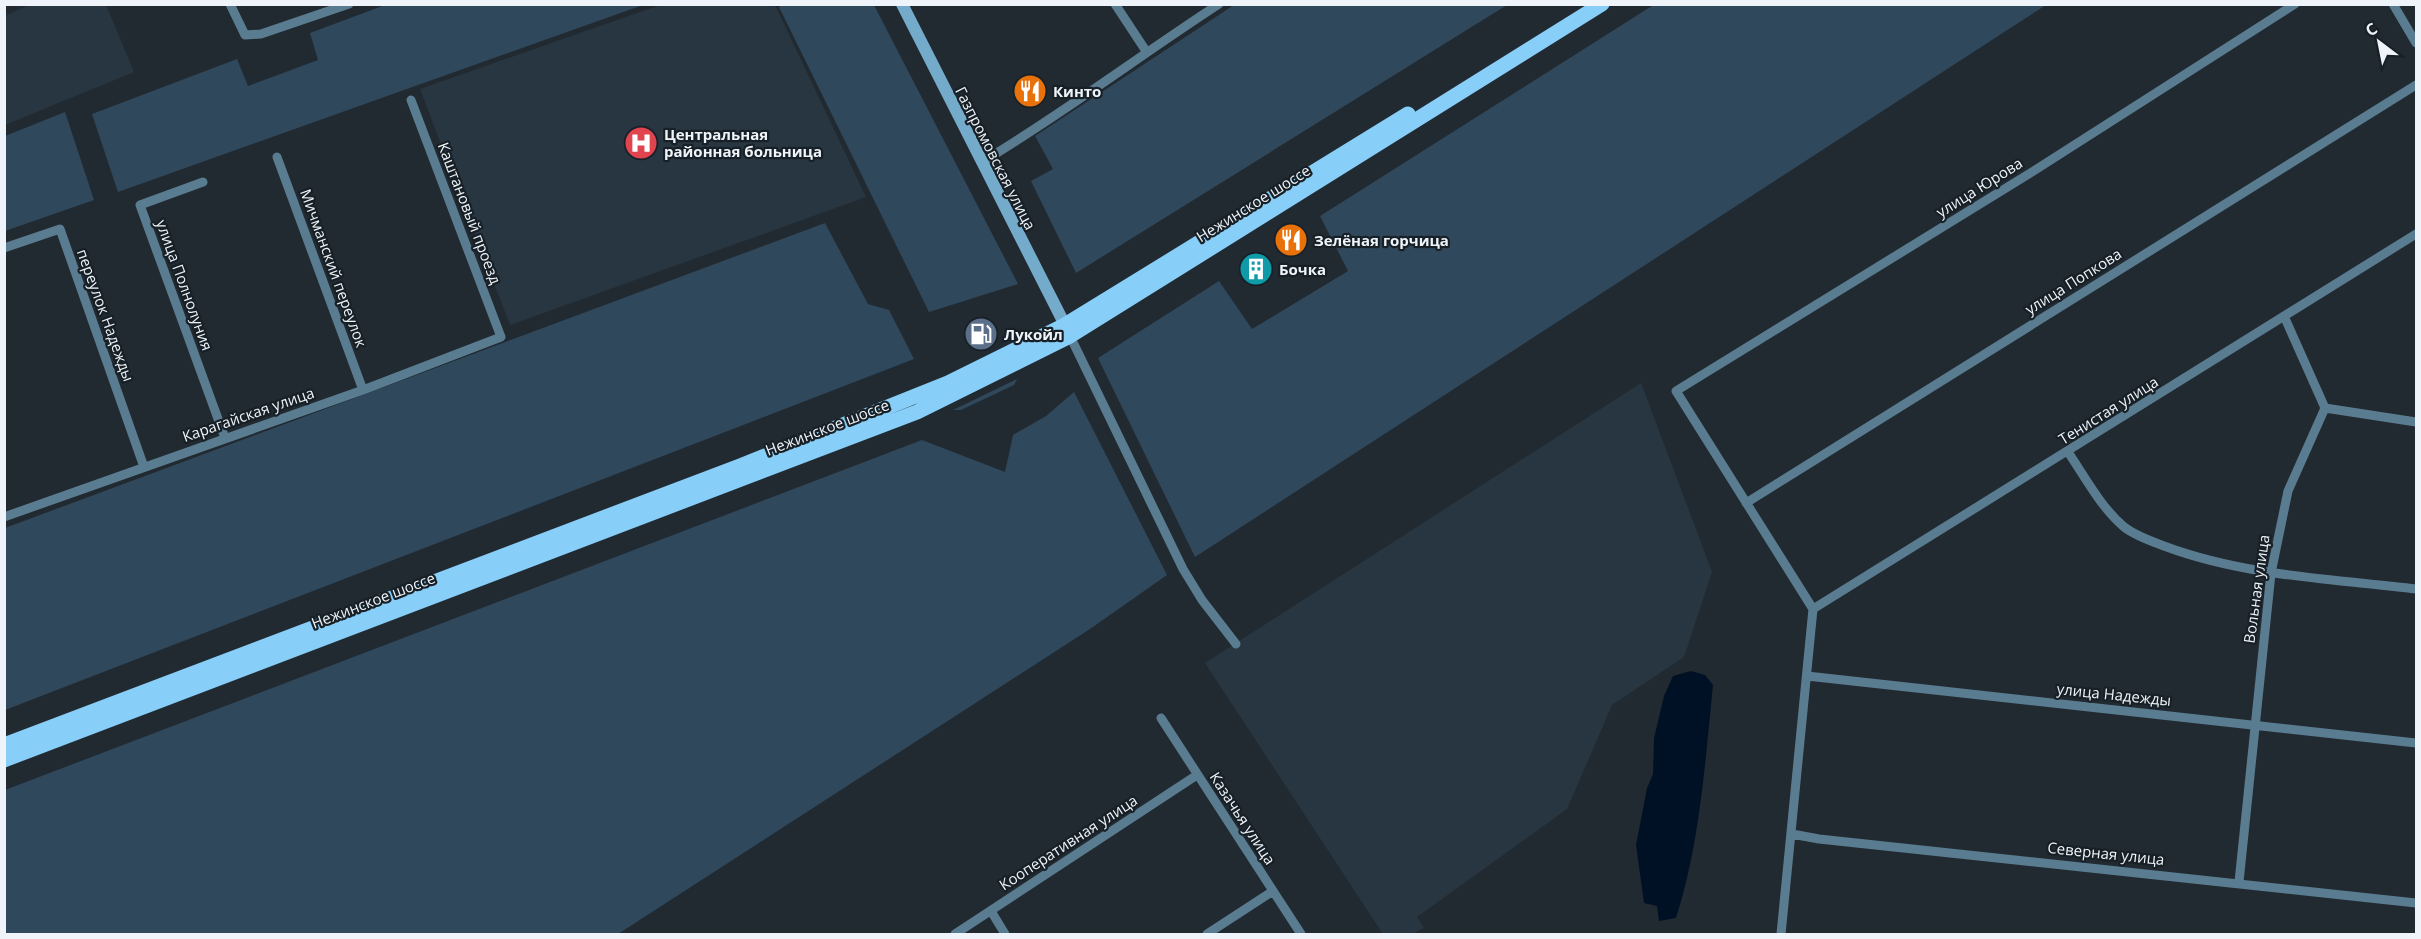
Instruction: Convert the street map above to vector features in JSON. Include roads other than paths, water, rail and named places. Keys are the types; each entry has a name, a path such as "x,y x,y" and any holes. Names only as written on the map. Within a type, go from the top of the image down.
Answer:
{"main road":[{"name":"Газпромовская улица","path":"902,4 1067,330"},
{"name":"Нежинское шоссе","path":"4,745 902,403 1067,330 1147,277 1584,4"},
{"name":"Нежинское шоссе","path":"4,760 917,412 1067,330 1602,4"}],"street":[{"path":"230,4 245,35 261,34 349,4"},
{"path":"1115,4 1146,51"},
{"path":"982,162 1093,92 1146,51 1220,4"},
{"name":"улица Юрова","path":"1746,502 1676,391 2022,178 2295,4"},
{"path":"2393,4 2416,43"},
{"name":"улица Попкова","path":"1746,502 2416,85"},
{"name":"Каштановый проезд","path":"411,100 501,337"},
{"name":"Мичманский переулок","path":"277,157 363,390"},
{"name":"улица Полнолуния","path":"203,182 140,205 225,438"},
{"name":"переулок Надежды","path":"4,248 60,229 144,467"},
{"name":"Тенистая улица","path":"1814,609 2416,234"},
{"path":"2284,316 2325,408 2416,422"},
{"path":"1067,330 1183,569 1236,644"},
{"name":"Карагайская улица","path":"4,518 363,390 501,337"},
{"name":"Вольная улица","path":"2239,882 2271,573 2289,491 2325,408"},
{"path":"2068,452 2103,505 2124,527 2155,543 2204,561 2271,573 2416,589"},
{"path":"1746,502 1814,609 1781,934"},
{"name":"улица Надежды","path":"1807,676 2416,742"},
{"name":"Казачья улица","path":"1161,718 1301,934"},
{"name":"Кооперативная улица","path":"955,934 1197,775"},
{"name":"Северная улица","path":"1792,834 2416,903"},
{"path":"1207,934 1273,891"},
{"path":"991,911 1005,934"}],"place":[{"name":"Кинто","path":"1030,91"},
{"name":"Центральная районная больница","path":"641,143"},
{"name":"Зелёная горчица","path":"1291,240"},
{"name":"Бочка","path":"1256,269"},
{"name":"Лукойл","path":"981,334"}]}
